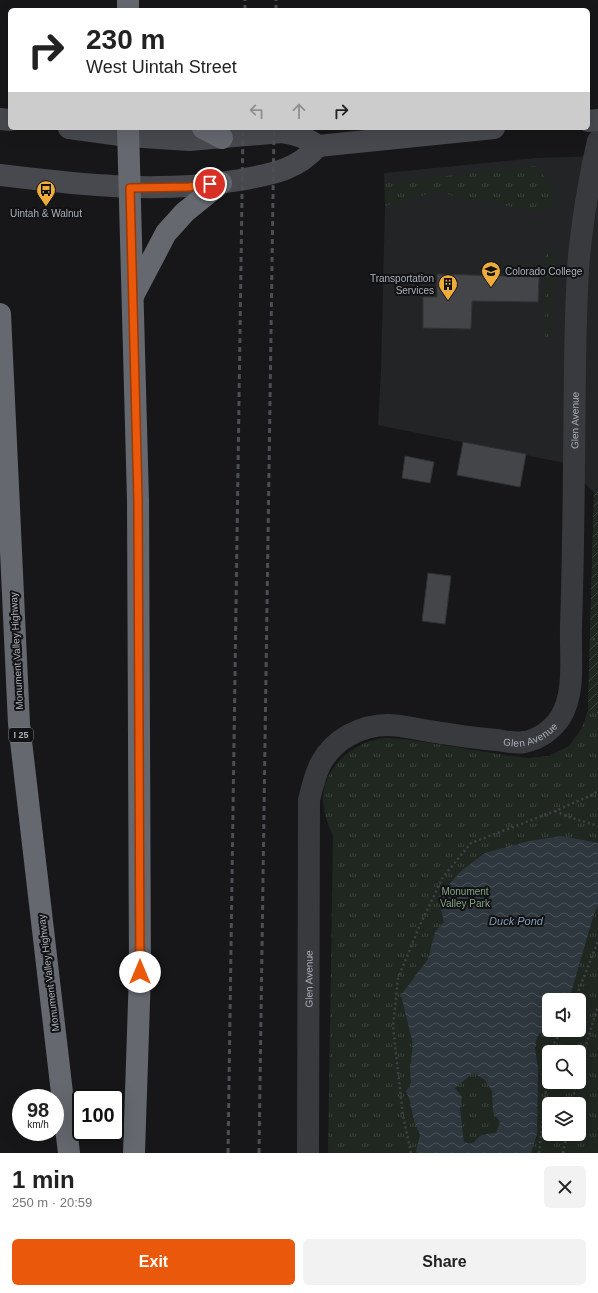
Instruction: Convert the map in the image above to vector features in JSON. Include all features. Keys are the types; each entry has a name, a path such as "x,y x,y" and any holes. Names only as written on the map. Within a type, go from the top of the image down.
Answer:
{"highway":[{"path":"207,130 222,138"},
{"path":"128,132 138,500 140,956 134,1153"},
{"path":"133,297 166,233 185,212 221,183"},
{"name":"Monument Valley Highway","path":"0,314 19,724 68,1153"}],"main road":[{"path":"98,130 128,132 189,140 282,132 306,138 318,146 474,130"},
{"path":"0,175 67,184 130,188 189,187 277,173 294,166 309,157 318,146"}],"street":[{"name":"Glen Avenue","path":"308,1153 309,800 321,762 331,749 343,739 358,730 374,726 390,725 478,739 523,743 548,732 559,720 567,704 570,680 573,566 575,359 578,271 580,245 593,161 598,141"}],"path":[{"path":"411,1153 403,1116 393,1027 398,978 420,925 443,877 471,843 555,811 594,794 598,790"},
{"path":"555,811 569,818 598,826"},
{"path":"579,993 598,941"},
{"path":"586,1045 598,1006"},
{"path":"539,1153 546,1089"},
{"path":"563,1153 566,1141"}],"shaded area":[{"name":"Colorado College","path":"598,156 598,488 594,493 565,463 378,425 381,370 385,206 384,173 535,158"}],"green space":[{"path":"535,166 555,189 553,208 538,212 435,192 385,206 385,183"},
{"path":"546,251 555,251 551,334 545,340"},
{"name":"Monument Valley Park","path":"598,488 598,1153 328,1153 333,836 326,819 323,801 324,789 328,777 343,757 353,749 376,739 406,739 527,758 549,756 569,746 582,728 588,710 594,493"},
{"path":"598,488 598,713 588,710 594,493"}],"water":[{"name":"Duck Pond","path":"562,836 598,843 598,905 593,917 571,993 542,993 542,1032 537,1037 535,1048 538,1068 537,1134 531,1153 417,1153 416,1151 420,1135 414,1121 410,1101 406,1091 411,1085 410,1069 413,1044 401,995 428,959 435,932 444,922 438,897 462,870 485,853 529,841","holes":["473,1073 485,1080 492,1091 493,1112 500,1122 496,1133 482,1135 471,1144 464,1142 460,1109 462,1097 455,1088"]}],"building":[{"name":"Transportation Services","path":"437,274 539,277 538,302 472,301 471,329 423,328 423,297 437,297"},
{"path":"463,442 526,454 520,487 457,475"},
{"path":"405,456 434,462 430,483 402,478"},
{"path":"428,573 451,576 445,624 422,621"}],"railway":[{"path":"245,0 245,8"},
{"path":"276,0 276,8"},
{"path":"228,1153 243,130"},
{"path":"259,1153 274,130"}],"place":[{"name":"Uintah & Walnut","path":"46,207"},
{"name":"Colorado College","path":"491,288"},
{"name":"Transportation Services","path":"448,301"}],"route":[{"path":"140,972 138,500 130,188 189,187 210,184"}]}
